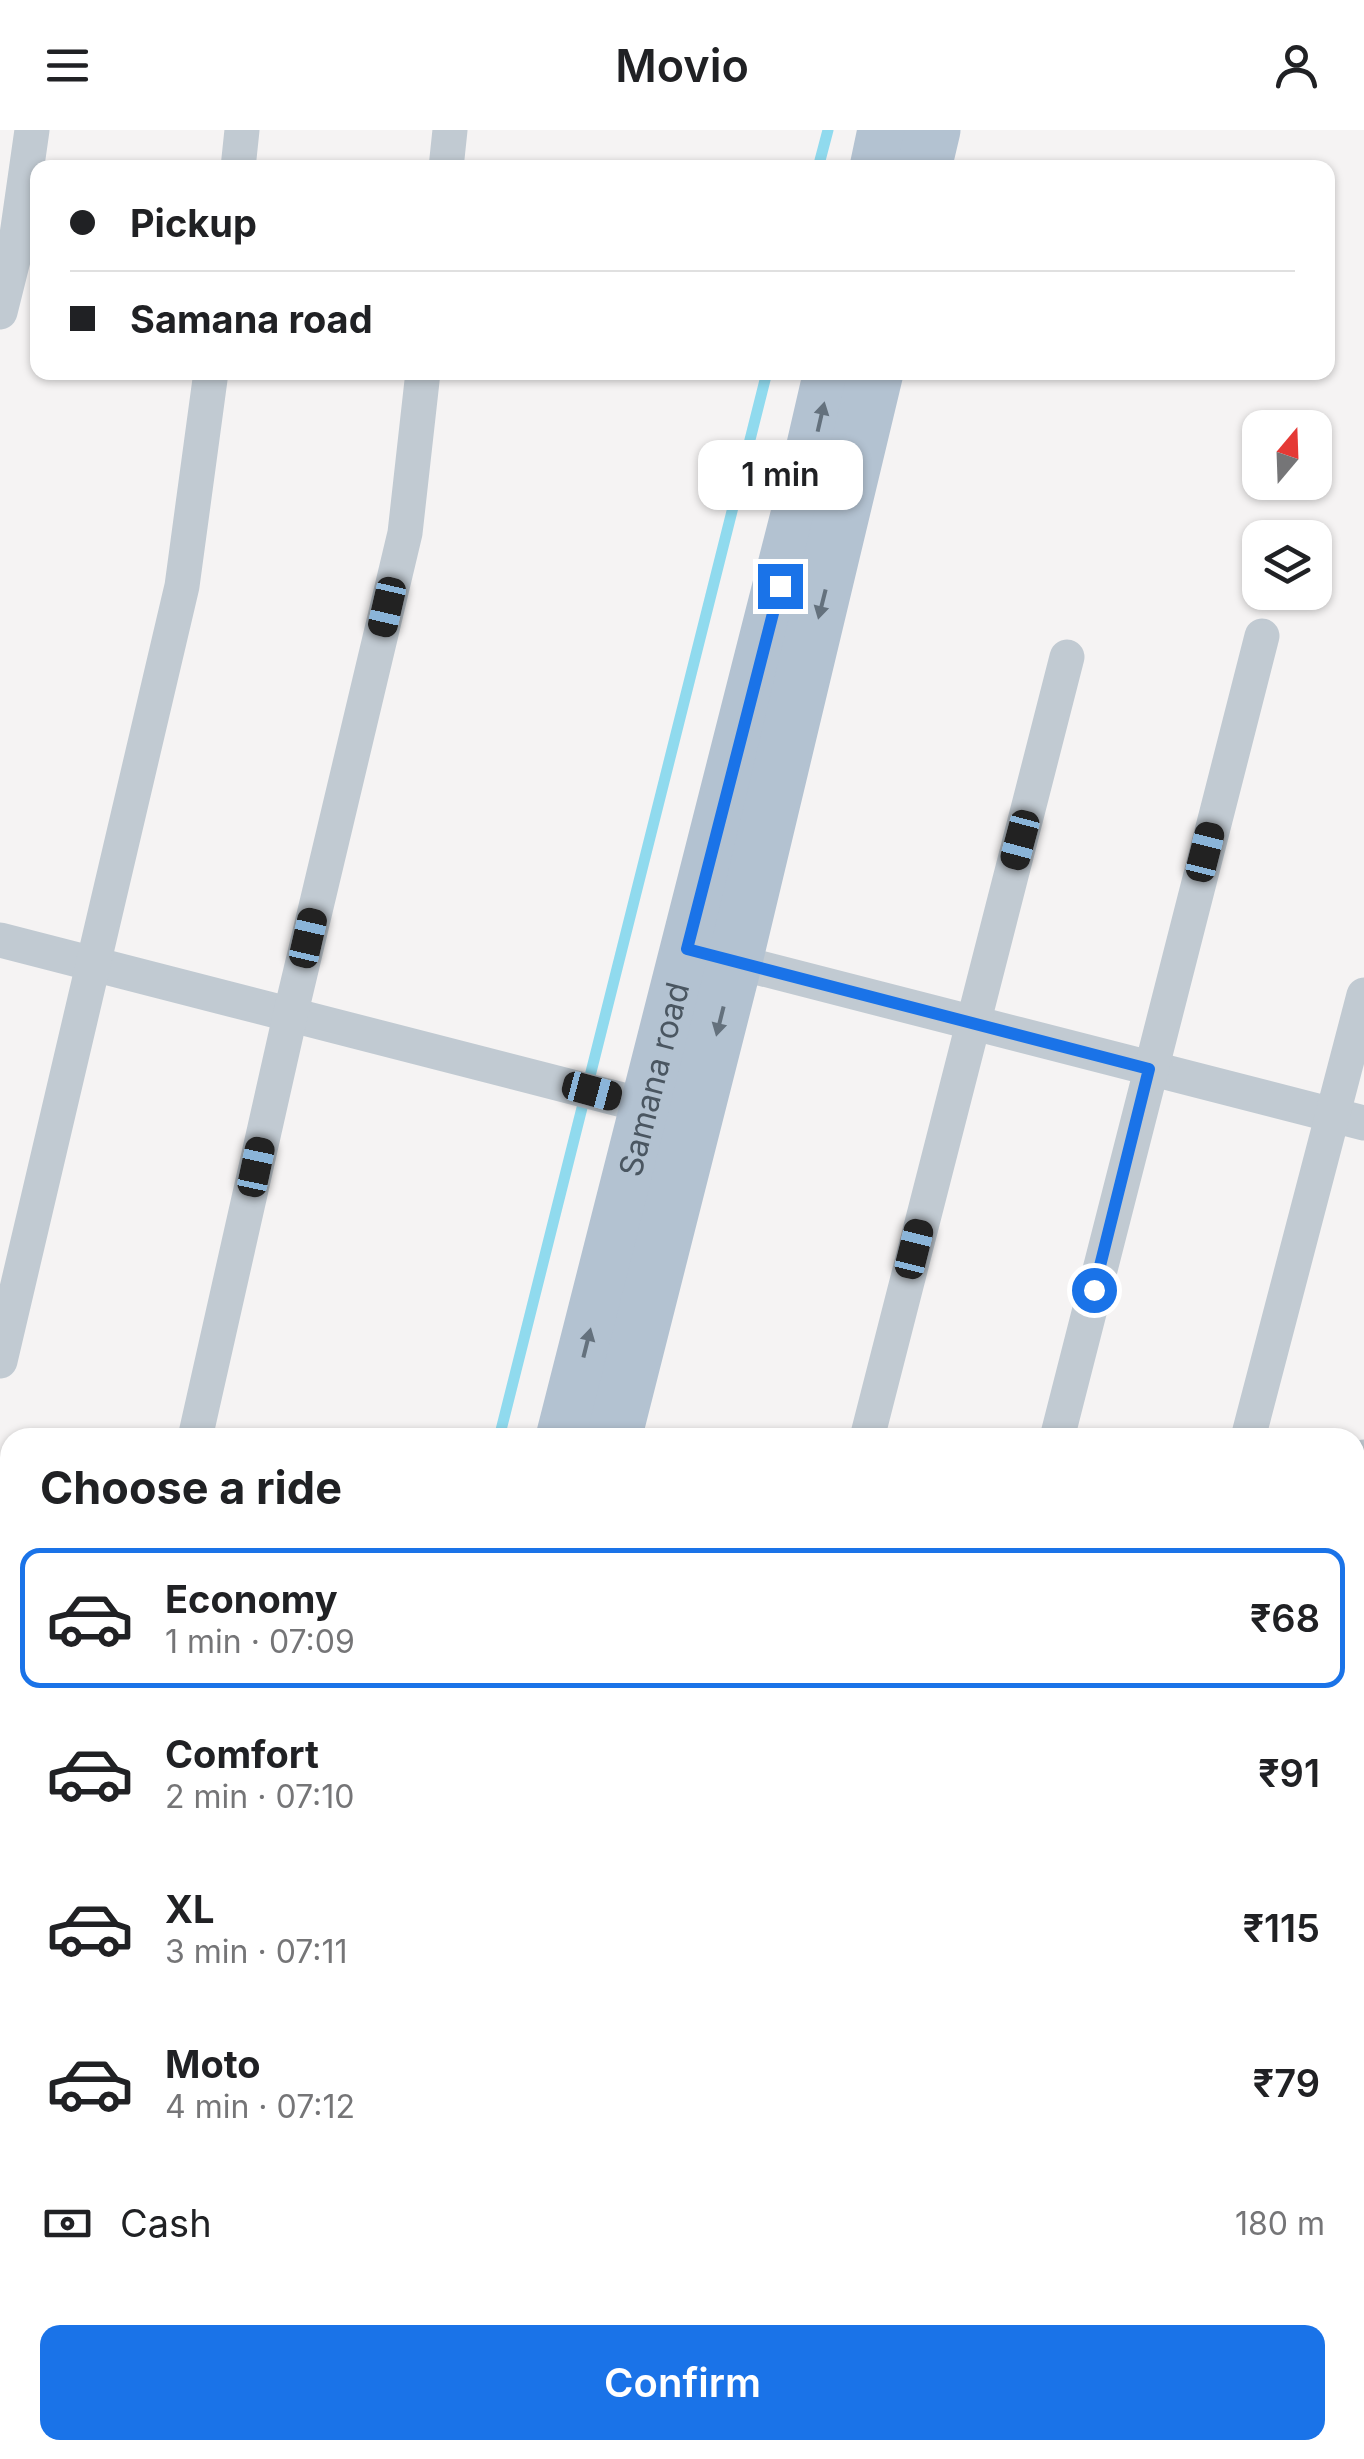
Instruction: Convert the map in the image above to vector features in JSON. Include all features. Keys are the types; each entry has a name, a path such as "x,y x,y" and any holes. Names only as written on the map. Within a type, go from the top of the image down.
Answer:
{"main road":[{"path":"878,160 885,130"},
{"path":"926,160 933,130"},
{"name":"Samana road","path":"819,521 830,380"},
{"name":"Samana road","path":"616,1428 711,955 819,521 873,380"},
{"name":"Samana road","path":"566,1428 646,1106 711,955"}],"street":[{"path":"0,312 14,256 32,130"},
{"path":"239,160 242,130"},
{"path":"447,160 450,130"},
{"path":"0,1362 182,586 210,380"},
{"path":"198,1428 290,1012 405,533 422,380"},
{"path":"1059,1428 1262,636"},
{"path":"870,1428 1068,657"},
{"path":"0,940 646,1106"},
{"path":"711,955 1348,1120"},
{"path":"1251,1428 1348,1120 1364,996"}],"waterway":[{"path":"820,160 828,130"},
{"path":"502,1428 765,380"}],"route":[{"path":"780,586 687,949 1149,1069 1094,1290"}]}
